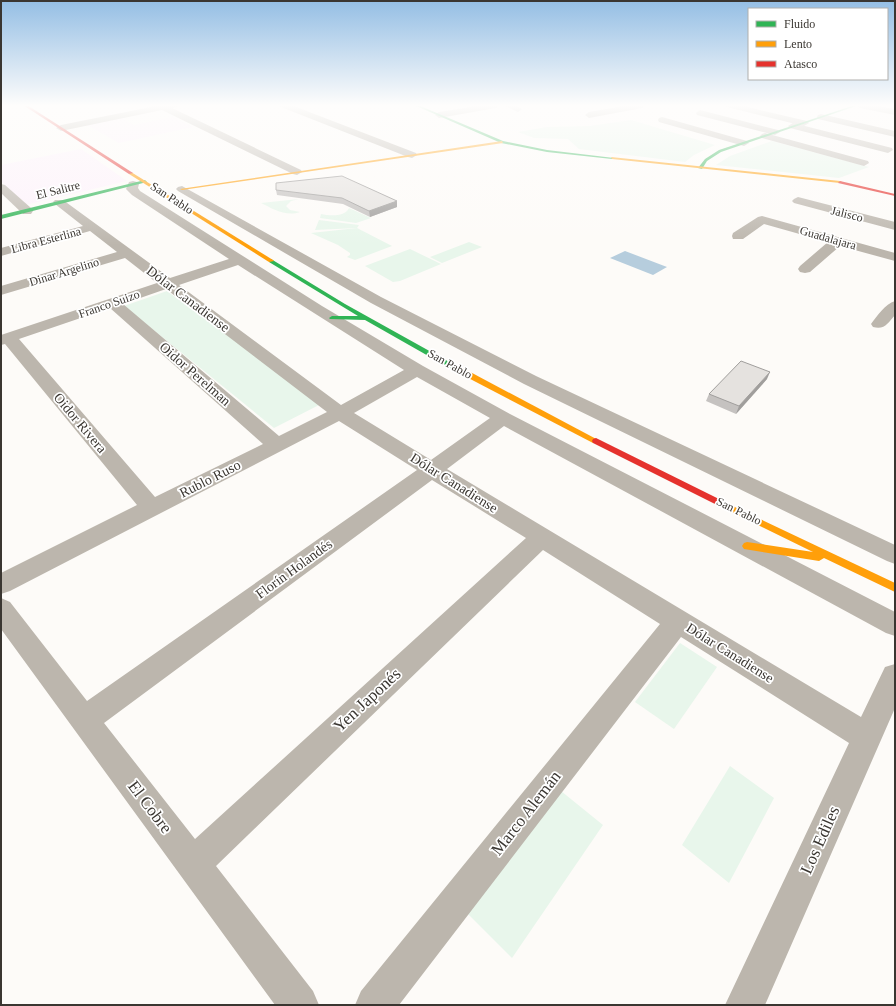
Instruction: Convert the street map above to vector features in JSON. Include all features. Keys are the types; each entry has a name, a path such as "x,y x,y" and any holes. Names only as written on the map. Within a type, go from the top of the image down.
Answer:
{"street":[{"name":"San Pablo","path":"96,152 139,182 132,189 136,193 451,365 575,430 895,588"},
{"path":"256,152 297,172"},
{"path":"404,152 412,155"},
{"path":"139,182 173,186 297,172 433,152"},
{"path":"556,152 840,182 895,194"},
{"path":"700,168 702,163 709,157 722,152"},
{"path":"823,152 864,163"},
{"name":"El Salitre","path":"1,217 139,182"},
{"name":"San Pablo","path":"173,186 376,300 472,351 537,384 895,555"},
{"path":"1,187 27,210"},
{"name":"Jalisco","path":"798,201 895,226"},
{"name":"Dólar Canadiense","path":"59,202 340,413 867,738"},
{"name":"Guadalajara","path":"738,236 762,220 895,257"},
{"name":"Libra Esterlina","path":"1,252 92,227"},
{"path":"805,269 838,241"},
{"name":"San Pablo","path":"226,242 239,260 417,370 503,418 895,625"},
{"name":"Dinar Argelino","path":"1,291 127,253"},
{"name":"Franco Suizo","path":"5,339 239,260"},
{"name":"Oidor Perelman","path":"112,303 277,445"},
{"path":"879,324 895,306"},
{"path":"332,318 367,318"},
{"name":"Oidor Rivera","path":"5,339 152,508"},
{"name":"Rublo Ruso","path":"1,584 340,413 417,370"},
{"name":"Florín Holandés","path":"84,720 503,418"},
{"name":"Yen Japonés","path":"193,864 542,537"},
{"path":"747,546 838,560"},
{"name":"El Cobre","path":"1,609 299,1005"},
{"name":"Marco Alemán","path":"374,1005 678,621"},
{"name":"Los Ediles","path":"745,1005 895,676"}],"shaded area":[{"path":"66,152 85,152 127,181 25,205 1,181 1,165"},
{"path":"603,152 700,152 685,162"},
{"path":"741,152 813,152 869,167 839,178 716,165 730,156"},
{"path":"299,199 291,201 286,206 290,210 300,212 290,214 280,212 261,203"},
{"path":"349,208 371,218 356,223 320,218 321,214 341,214"},
{"path":"319,220 359,225 357,228 315,230"},
{"path":"357,228 392,246 355,260 347,257 350,253 338,245 311,233"},
{"path":"469,242 482,247 442,263 430,257"},
{"path":"410,249 441,264 400,281 393,282 365,266"},
{"path":"167,291 321,404 274,428 124,306"},
{"path":"680,643 717,667 674,729 635,702"},
{"path":"730,766 774,798 729,883 682,845"},
{"path":"561,791 603,825 512,958 468,914"}],"water":[{"path":"625,251 667,267 653,275 610,258"}],"building":[{"path":"342,176 397,201 369,211 342,198 276,190 276,183"},
{"path":"741,361 770,372 739,406 709,394"}],"traffic: fast":[{"path":"556,152 612,158"},
{"path":"700,168 706,160 719,152"},
{"path":"1,217 145,181"},
{"path":"271,261 343,305 456,368"},
{"path":"332,318 367,318"}],"traffic: slow":[{"path":"182,189 434,152"},
{"path":"612,158 840,182"},
{"path":"131,173 271,261"},
{"path":"456,368 596,441"},
{"path":"718,502 895,588"},
{"path":"747,546 819,557"}],"traffic: jam":[{"path":"98,152 131,173"},
{"path":"840,182 895,195"},
{"path":"596,441 718,502"}]}
